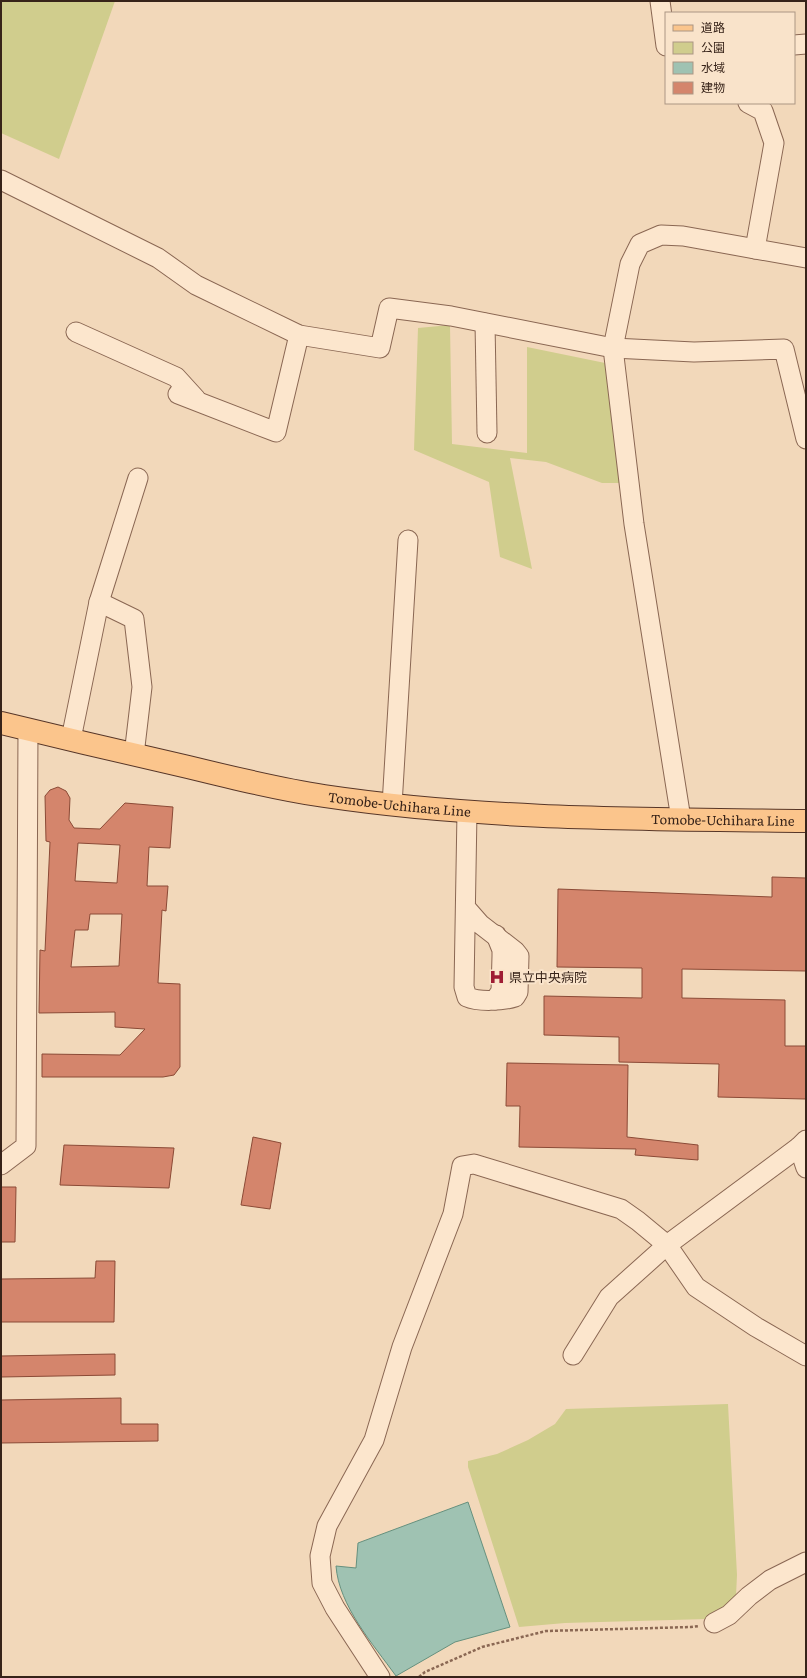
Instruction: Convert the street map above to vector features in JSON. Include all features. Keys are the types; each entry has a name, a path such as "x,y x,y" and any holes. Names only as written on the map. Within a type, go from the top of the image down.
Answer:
{"main road":[{"name":"Tomobe-Uchihara Line","path":"1,723 260,784 323,796 392,805 467,812 578,818 806,821"}],"street":[{"path":"660,1 665,38"},
{"path":"795,45 806,44"},
{"path":"750,104 763,110 774,143 755,249"},
{"path":"1,180 158,258 196,285 299,335 380,348 389,308 451,316 613,348 694,352 784,349 806,439"},
{"path":"681,819 634,524 613,348 630,264 640,244 661,235 683,236 806,258"},
{"path":"484,323 487,432"},
{"path":"76,332 176,377 199,402"},
{"path":"178,394 276,432 299,335"},
{"path":"71,740 99,602 138,478"},
{"path":"392,805 408,540"},
{"path":"99,602 134,619 142,687 134,755"},
{"path":"1,1165 26,1146 28,729"},
{"path":"466,908 480,924 496,935 502,950 501,991 495,1000 472,1000 467,997 465,993 467,812"},
{"path":"573,1356 609,1297 667,1245 802,1143 806,1168"},
{"path":"380,1677 335,1608 322,1583 320,1556 327,1526 374,1440 402,1347 453,1214 462,1166 474,1164 621,1209 667,1245 696,1287 756,1327 806,1356"},
{"path":"714,1623 729,1615 749,1596 770,1580 806,1562"}],"path":[{"path":"419,1677 425,1672 482,1647 546,1631 692,1627 714,1623"}],"green space":[{"path":"1,1 115,1 59,159 1,133"},
{"path":"450,325 452,444 527,453 527,347 610,364 627,483 602,483 546,462 510,458 532,569 500,557 489,482 414,450 418,328"},
{"path":"728,1404 737,1575 736,1596 724,1608 707,1619 565,1623 519,1627 468,1467 468,1461 497,1454 528,1440 555,1424 566,1409"}],"water":[{"path":"468,1502 510,1627 455,1642 396,1676 358,1624 350,1610 338,1581 336,1566 356,1568 358,1543"}],"building":[{"path":"58,787 66,791 70,798 69,820 74,828 100,829 125,803 173,807 170,848 149,847 147,886 168,886 166,911 162,910 158,983 180,984 180,1067 174,1075 163,1077 42,1077 42,1054 120,1055 145,1029 115,1027 115,1012 39,1013 40,950 45,951 50,842 46,841 45,796 50,790","holes":["78,843 120,845 117,883 75,881","90,914 122,914 119,966 71,967 75,930 88,930"]},
{"path":"772,877 806,878 806,971 682,969 682,998 785,1000 785,1046 806,1046 806,1099 718,1097 719,1064 619,1062 619,1037 544,1035 544,996 642,998 642,968 557,967 558,889 772,897"},
{"path":"507,1063 628,1065 627,1137 698,1145 698,1160 635,1155 636,1149 519,1147 520,1106 506,1106"},
{"path":"253,1137 281,1143 270,1209 241,1205"},
{"path":"64,1145 174,1148 169,1188 60,1185"},
{"path":"1,1187 16,1187 15,1242 1,1242"},
{"path":"96,1261 115,1261 114,1322 1,1322 1,1279 95,1278"},
{"path":"115,1354 115,1375 1,1377 1,1356"},
{"path":"121,1398 121,1424 158,1424 158,1441 1,1443 1,1400"}],"place":[{"name":"県立中央病院","path":"497,977"}]}
